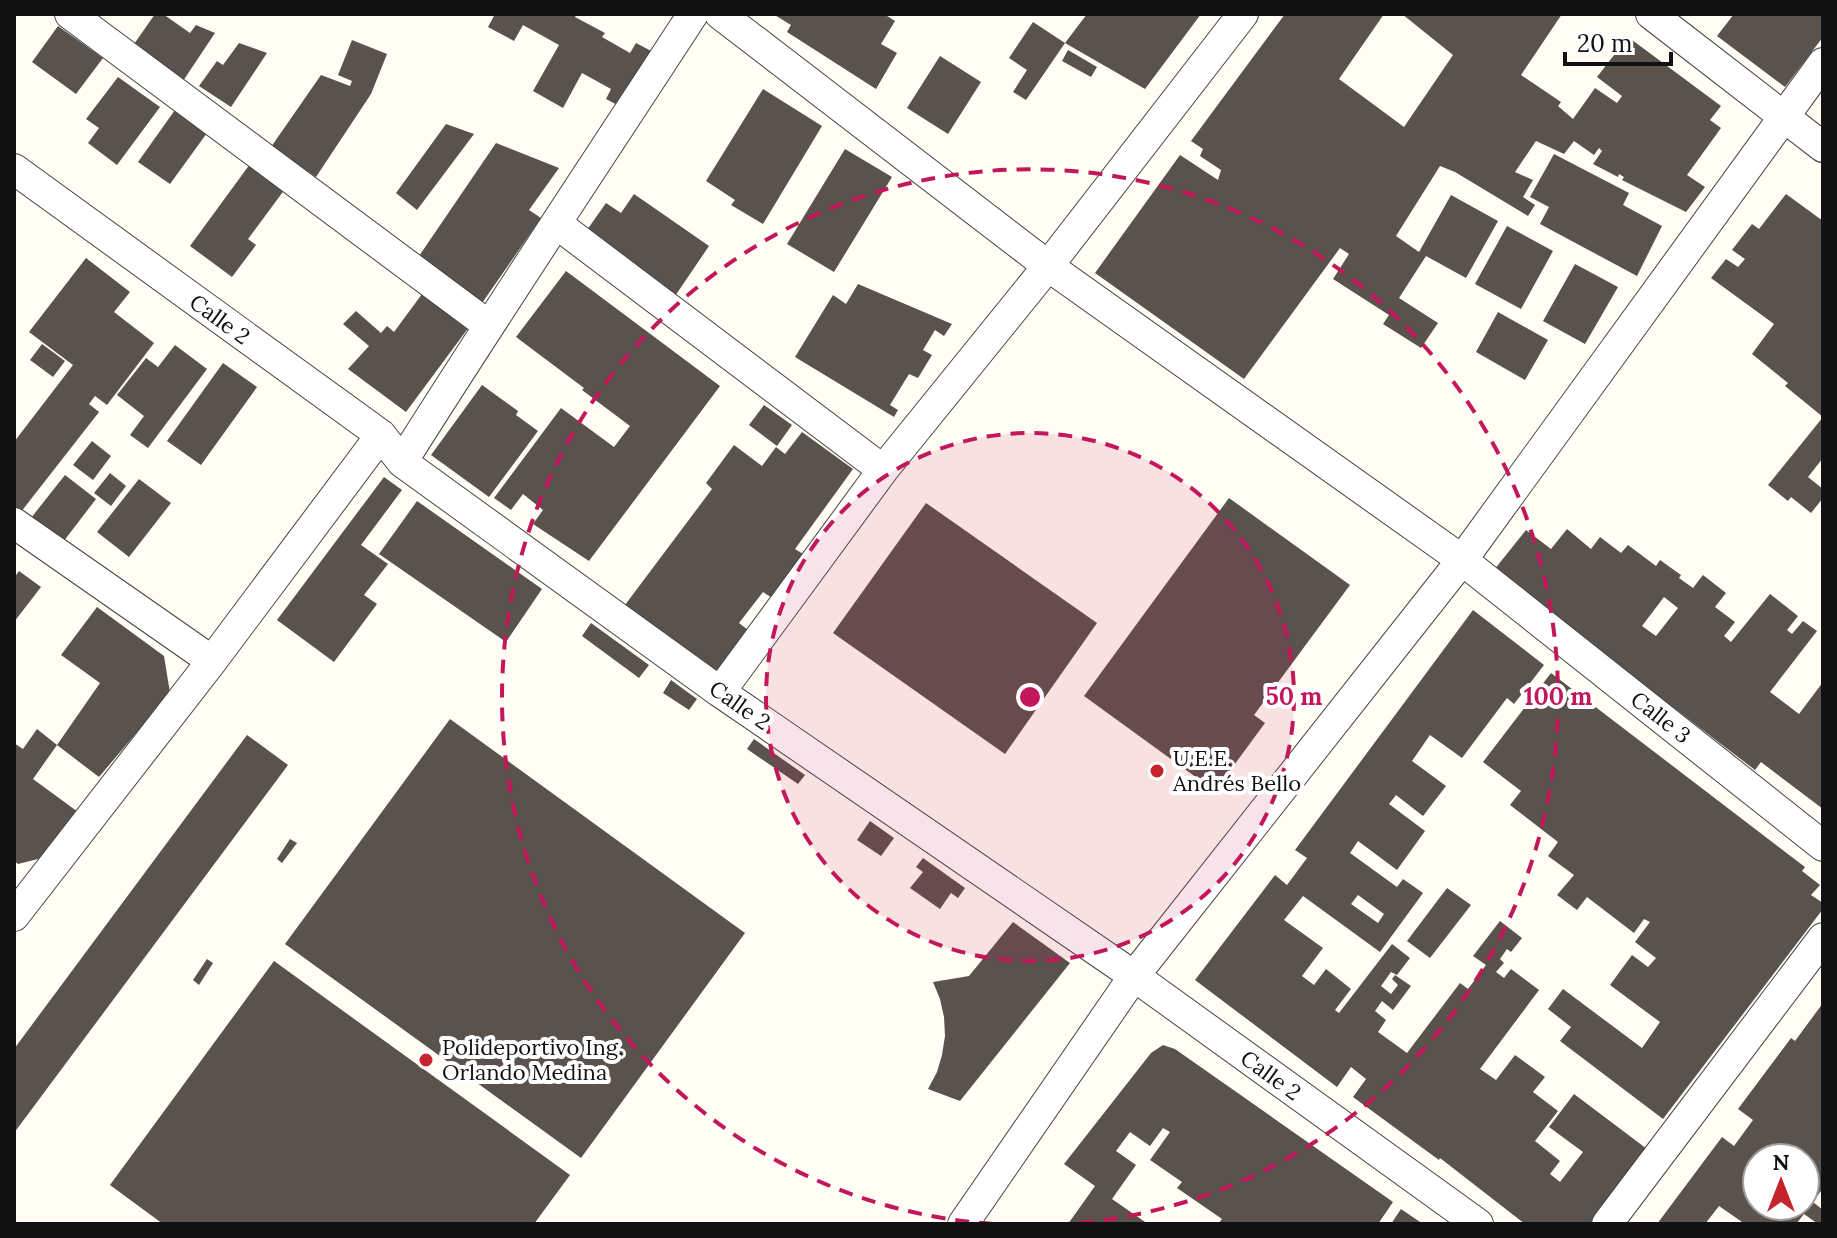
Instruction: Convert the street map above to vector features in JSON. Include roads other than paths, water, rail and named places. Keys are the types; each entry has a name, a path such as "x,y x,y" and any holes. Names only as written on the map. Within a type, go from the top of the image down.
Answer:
{"street":[{"path":"70,14 488,325"},
{"path":"402,462 488,325 693,14"},
{"name":"Calle 3","path":"720,14 1048,266 1462,560 1823,846"},
{"path":"720,692 883,470 1048,266 1243,14"},
{"path":"1651,14 1823,147"},
{"path":"963,1224 1134,976 1462,560 1823,63"},
{"name":"Calle 2","path":"14,169 381,435 402,462 720,692 1134,976 1478,1224"},
{"path":"557,224 883,470"},
{"path":"19,899 212,661 381,435"},
{"path":"14,523 212,661"},
{"path":"1607,1224 1823,938"}],"place":[{"name":"U.E.E. Andrés Bello","path":"1157,771"},
{"name":"Polideportivo Ing. Orlando Medina","path":"426,1060"}]}
